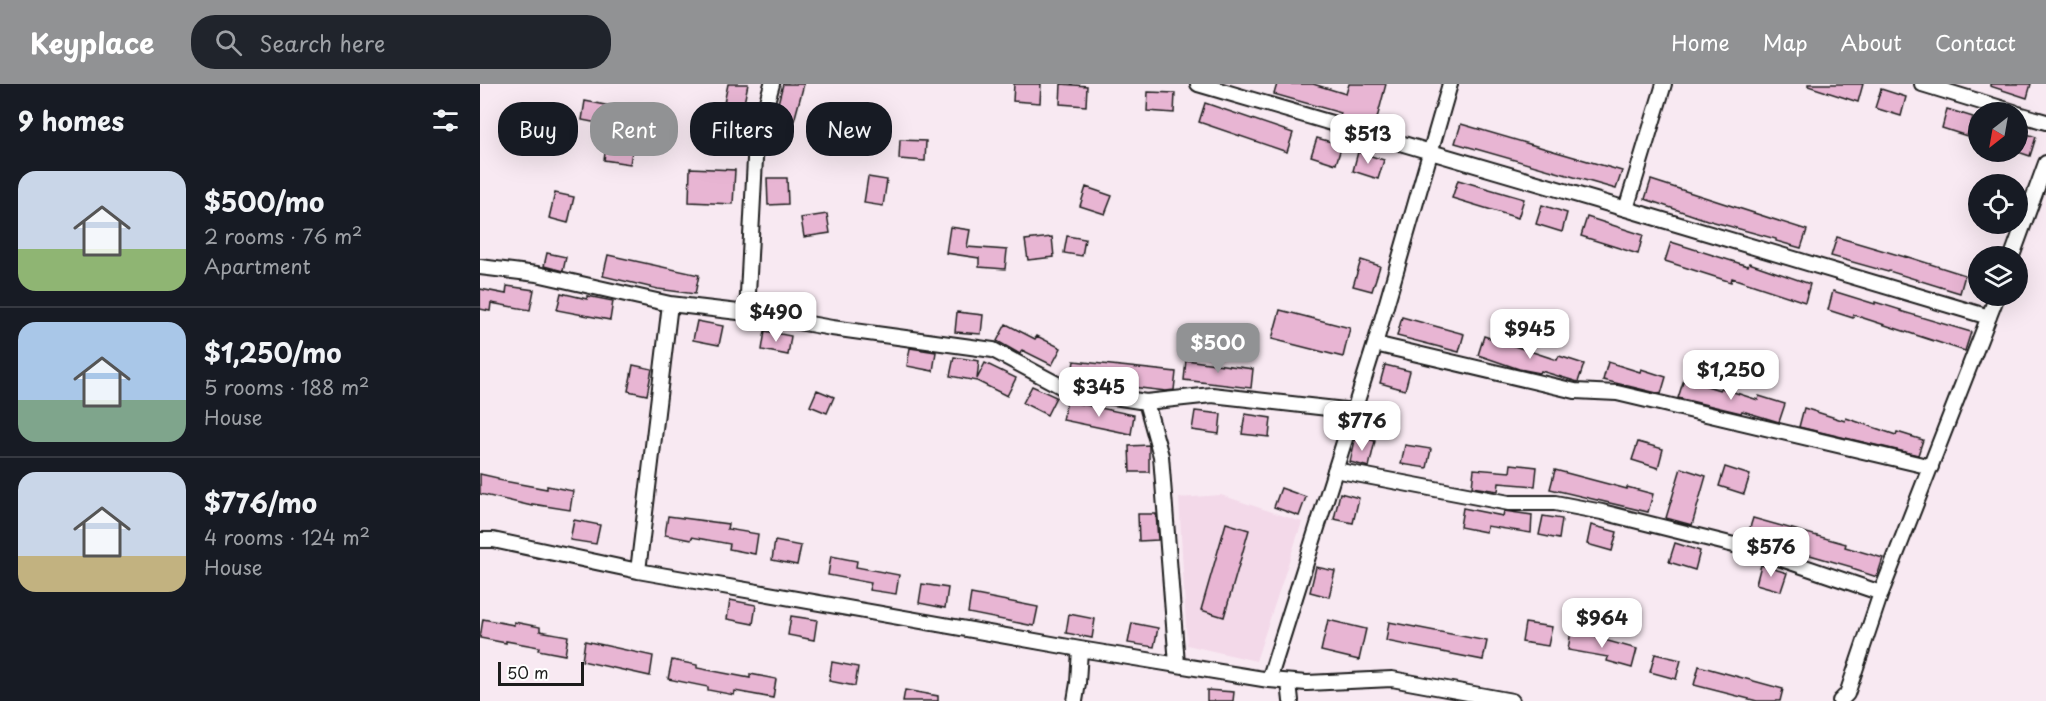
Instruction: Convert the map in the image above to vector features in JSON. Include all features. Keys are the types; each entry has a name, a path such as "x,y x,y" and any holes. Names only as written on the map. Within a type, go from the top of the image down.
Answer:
{"street":[{"path":"747,313 756,140 772,84"},
{"path":"1198,84 1626,208 1989,317"},
{"path":"1269,680 1375,344 1450,84"},
{"path":"1626,208 1664,84"},
{"path":"1922,84 1980,102"},
{"path":"2028,117 2046,122"},
{"path":"2016,246 2046,164"},
{"path":"480,267 537,274 670,304 747,313 832,328 993,350 1068,390 1146,402 1212,395 1354,411"},
{"path":"638,571 670,304"},
{"path":"1840,701 1847,694 1881,593 1993,306"},
{"path":"1375,344 1575,391 1617,393 1931,467"},
{"path":"1146,402 1161,456 1178,664"},
{"path":"1335,470 1509,503 1555,503 1602,512 1758,551 1881,593"},
{"path":"480,540 493,540 638,571 1269,680 1307,683 1392,680 1505,700"},
{"path":"1075,701 1080,649"},
{"path":"1289,682 1291,701"}],"shaded area":[{"path":"1221,495 1302,522 1256,661 1187,645 1179,498"}],"building":[{"path":"728,84 748,84 744,102 724,102"},
{"path":"783,84 804,84 794,121 794,102 778,102"},
{"path":"1014,84 1041,84 1040,103 1013,101"},
{"path":"1061,84 1087,86 1086,106 1060,104"},
{"path":"1277,84 1313,84 1346,94 1349,84 1386,84 1375,126 1340,116 1341,113 1274,94"},
{"path":"1808,84 1863,84 1858,102 1808,86"},
{"path":"1990,84 2031,84 2027,98 1990,86"},
{"path":"1881,89 1906,97 1901,116 1875,108"},
{"path":"1148,92 1175,93 1174,113 1147,111"},
{"path":"585,101 590,102 590,122 582,120"},
{"path":"1205,103 1293,133 1287,152 1199,122"},
{"path":"1947,109 1968,115 1967,136 1942,128"},
{"path":"1461,124 1622,171 1616,189 1455,143"},
{"path":"2028,134 2036,137 2030,156 2028,155"},
{"path":"1317,138 1342,145 1336,164 1311,156"},
{"path":"900,140 926,141 925,161 899,159"},
{"path":"1358,152 1384,160 1378,179 1353,171"},
{"path":"605,156 631,156 630,164 604,160"},
{"path":"690,168 735,170 733,204 689,202"},
{"path":"868,177 887,180 883,206 864,203"},
{"path":"767,178 787,178 788,204 768,205"},
{"path":"1458,180 1524,199 1518,218 1452,198"},
{"path":"1651,180 1807,230 1801,248 1645,199"},
{"path":"1086,187 1112,196 1105,214 1080,206"},
{"path":"555,193 574,197 568,223 549,218"},
{"path":"1542,205 1567,213 1562,232 1536,224"},
{"path":"827,214 830,233 804,237 801,218"},
{"path":"1587,217 1643,235 1638,254 1581,236"},
{"path":"950,227 970,230 967,247 1007,250 1005,269 979,267 979,258 946,253"},
{"path":"1067,236 1085,239 1082,256 1064,253"},
{"path":"1052,237 1054,257 1028,260 1025,240"},
{"path":"1837,237 1965,275 1960,293 1831,256"},
{"path":"1671,242 1748,266 1749,263 1810,284 1805,302 1732,278 1731,282 1665,261"},
{"path":"547,253 566,257 563,271 544,266"},
{"path":"608,255 699,275 695,294 658,289 603,276"},
{"path":"1361,260 1380,266 1372,291 1353,286"},
{"path":"507,286 534,290 530,310 491,303 490,311 480,309 480,289 506,294"},
{"path":"1833,291 1971,332 1965,351 1854,315 1853,318 1828,310"},
{"path":"561,293 587,299 587,296 613,301 610,320 557,310"},
{"path":"1280,310 1350,328 1343,357 1272,339"},
{"path":"957,312 983,315 981,334 955,332"},
{"path":"1402,317 1464,334 1459,352 1397,336"},
{"path":"697,321 723,326 719,345 693,340"},
{"path":"1006,324 1035,339 1037,336 1061,348 1052,365 1022,350 1020,354 997,341"},
{"path":"765,331 791,336 788,355 762,350"},
{"path":"1484,336 1557,360 1559,356 1584,364 1578,382 1541,371 1540,373 1519,369 1478,355"},
{"path":"910,348 936,352 933,371 907,366"},
{"path":"954,357 979,361 977,379 985,363 1016,378 1007,396 977,381 950,376"},
{"path":"1186,360 1253,369 1251,388 1184,380"},
{"path":"1074,361 1176,372 1174,390 1071,380"},
{"path":"1608,362 1666,377 1661,394 1603,380"},
{"path":"633,365 652,369 647,395 628,391"},
{"path":"1385,365 1410,371 1405,390 1380,383"},
{"path":"1684,379 1758,400 1759,396 1785,404 1779,422 1742,411 1741,413 1678,398"},
{"path":"1032,386 1056,397 1047,415 1023,403"},
{"path":"817,390 834,397 827,413 810,406"},
{"path":"1067,401 1134,415 1131,434 1063,420"},
{"path":"1804,408 1845,421 1846,418 1896,435 1897,432 1923,440 1918,455 1799,427"},
{"path":"1195,411 1221,414 1219,434 1192,430"},
{"path":"1245,414 1271,418 1269,437 1242,434"},
{"path":"1356,436 1375,441 1369,467 1350,462"},
{"path":"1638,442 1663,449 1658,468 1632,460"},
{"path":"1149,445 1149,472 1130,472 1129,446"},
{"path":"1405,445 1431,449 1427,468 1401,464"},
{"path":"1511,464 1537,467 1535,486 1499,483 1498,491 1472,487 1474,469 1510,472"},
{"path":"1725,467 1750,475 1744,494 1719,486"},
{"path":"1681,468 1706,476 1692,525 1666,518"},
{"path":"1555,470 1653,494 1648,512 1550,489"},
{"path":"480,474 498,478 498,480 547,489 547,486 573,491 570,510 532,504 532,506 480,494"},
{"path":"1281,488 1306,497 1299,516 1274,507"},
{"path":"1340,493 1359,498 1353,523 1334,519"},
{"path":"1463,508 1503,516 1504,511 1532,515 1531,533 1487,526 1486,532 1460,527"},
{"path":"1138,514 1156,514 1158,540 1139,541"},
{"path":"668,516 728,524 727,529 758,534 755,554 729,549 730,544 665,535"},
{"path":"1543,516 1562,519 1559,539 1539,535"},
{"path":"1753,518 1846,544 1845,547 1883,558 1877,577 1852,569 1852,567 1747,537"},
{"path":"574,520 600,525 596,544 570,540"},
{"path":"1226,523 1249,530 1224,617 1201,610"},
{"path":"1591,525 1617,532 1612,551 1587,544"},
{"path":"775,541 801,546 797,565 772,560"},
{"path":"1675,543 1700,551 1695,570 1669,562"},
{"path":"831,556 857,561 856,567 899,575 896,594 869,590 871,583 828,575"},
{"path":"1761,565 1787,573 1781,591 1756,584"},
{"path":"1316,567 1335,571 1329,597 1310,592"},
{"path":"922,584 948,588 945,608 919,603"},
{"path":"971,594 1038,607 1034,626 968,613"},
{"path":"730,600 756,605 753,624 727,619"},
{"path":"1069,614 1095,619 1092,638 1066,633"},
{"path":"791,616 817,620 814,640 788,635"},
{"path":"483,619 540,627 540,631 568,636 565,655 538,650 539,647 480,638"},
{"path":"1328,620 1366,629 1359,660 1321,651"},
{"path":"1389,622 1487,641 1483,660 1386,641"},
{"path":"1132,623 1158,628 1154,647 1128,643"},
{"path":"1525,623 1552,627 1548,646 1522,642"},
{"path":"1571,631 1597,635 1597,638 1637,649 1632,668 1607,661 1608,657 1568,650"},
{"path":"585,641 653,656 650,676 582,661"},
{"path":"1655,654 1681,660 1676,679 1650,672"},
{"path":"672,660 697,665 697,668 750,678 750,674 776,679 773,698 735,691 734,695 668,679"},
{"path":"832,662 858,667 855,686 829,681"},
{"path":"1699,666 1783,689 1780,701 1757,701 1694,685"},
{"path":"905,690 938,696 938,701 903,701"},
{"path":"1207,690 1234,692 1233,701 1207,701"}]}
